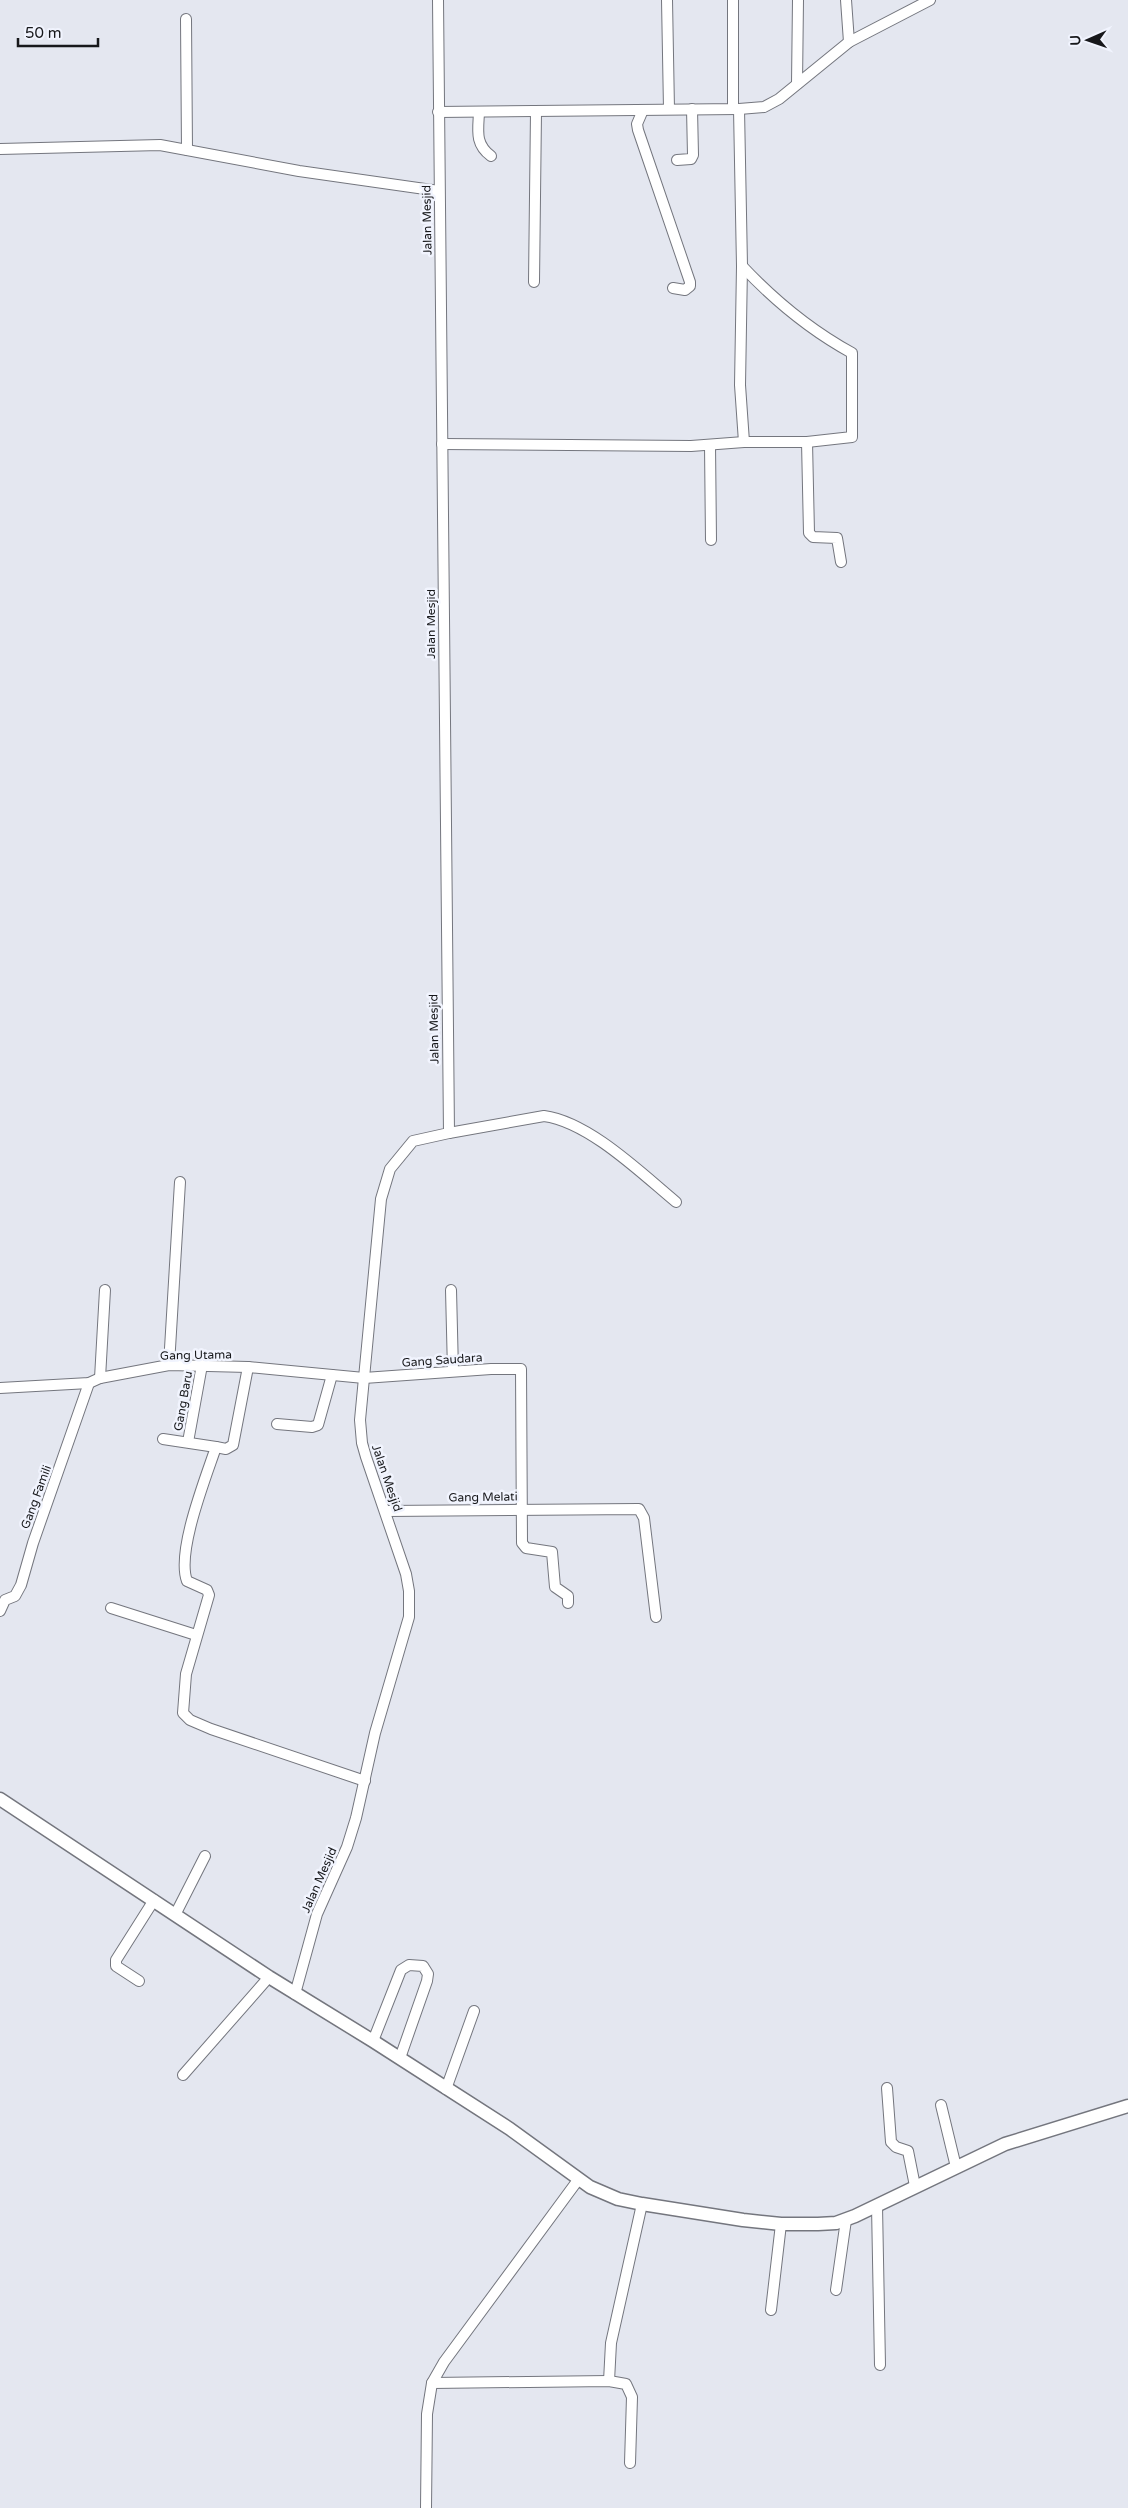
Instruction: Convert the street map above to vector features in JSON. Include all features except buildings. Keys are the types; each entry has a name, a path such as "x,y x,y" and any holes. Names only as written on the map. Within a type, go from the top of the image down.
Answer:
{"street":[{"name":"Jalan Mesjid","path":"294,1994 317,1914 348,1847 379,1718 405,1632 410,1604 406,1574 362,1443 360,1420 381,1199 386,1182 398,1157 413,1141 449,1133 438,0"},
{"path":"668,0 669,109"},
{"path":"733,0 742,266 740,385 744,442"},
{"path":"797,84 798,0"},
{"path":"846,0 849,42"},
{"path":"438,112 479,113 764,107 779,99 849,42 930,0"},
{"path":"186,19 187,150"},
{"path":"678,160 690,159 693,155 692,109"},
{"path":"643,110 637,124 638,130 690,282 690,286 685,290 673,288"},
{"path":"534,282 536,112"},
{"path":"479,113 478,140 484,150 491,156"},
{"path":"0,149 160,146 439,192"},
{"path":"442,444 710,445 744,442 807,442 852,437 852,354 789,311 742,266"},
{"path":"807,442 809,533 813,537 837,538 841,562"},
{"path":"710,445 711,540"},
{"path":"449,1133 544,1116 559,1118 570,1122 625,1159 676,1202"},
{"path":"169,1365 180,1182"},
{"path":"100,1378 105,1290"},
{"path":"450,1290 453,1372"},
{"name":"Gang Utama","path":"0,1388 89,1383 100,1378 169,1365 248,1367 364,1378"},
{"name":"Gang Baru","path":"188,1442 202,1365"},
{"path":"163,1439 226,1449 233,1445 248,1367"},
{"name":"Gang Saudara","path":"364,1378 521,1370 521,1509"},
{"path":"277,1424 312,1427 318,1425 332,1375"},
{"name":"Gang Famili","path":"0,1611 5,1600 15,1596 21,1585 33,1543 89,1383"},
{"path":"216,1447 195,1512 185,1566 187,1581 207,1590 209,1595 196,1635 184,1691 183,1712 186,1717 212,1729 365,1782"},
{"name":"Gang Melati","path":"386,1511 632,1508 643,1512 656,1617"},
{"path":"521,1509 523,1546 552,1552 555,1587 568,1596 568,1603"},
{"path":"111,1608 196,1635"},
{"path":"0,1799 294,1994 400,2058 446,2090 516,2134 578,2180 605,2194 642,2204 689,2213 780,2224 818,2224 846,2220 1022,2137 1128,2106"},
{"path":"176,1915 205,1856"},
{"path":"139,1981 116,1966 116,1960 154,1900"},
{"path":"373,2041 401,1970 414,1964 423,1966 428,1974 427,1980 400,2058"},
{"path":"183,2075 269,1977"},
{"path":"446,2090 474,2011"},
{"path":"887,2088 892,2142 896,2147 908,2151 915,2186"},
{"path":"941,2104 956,2167"},
{"path":"426,2508 427,2414 432,2383 444,2362 578,2180"},
{"path":"608,2380 611,2344 642,2204"},
{"path":"877,2206 880,2365"},
{"path":"836,2290 846,2220"},
{"path":"771,2310 780,2224"},
{"path":"432,2383 608,2380 621,2382 630,2388 632,2397 630,2463"}]}
